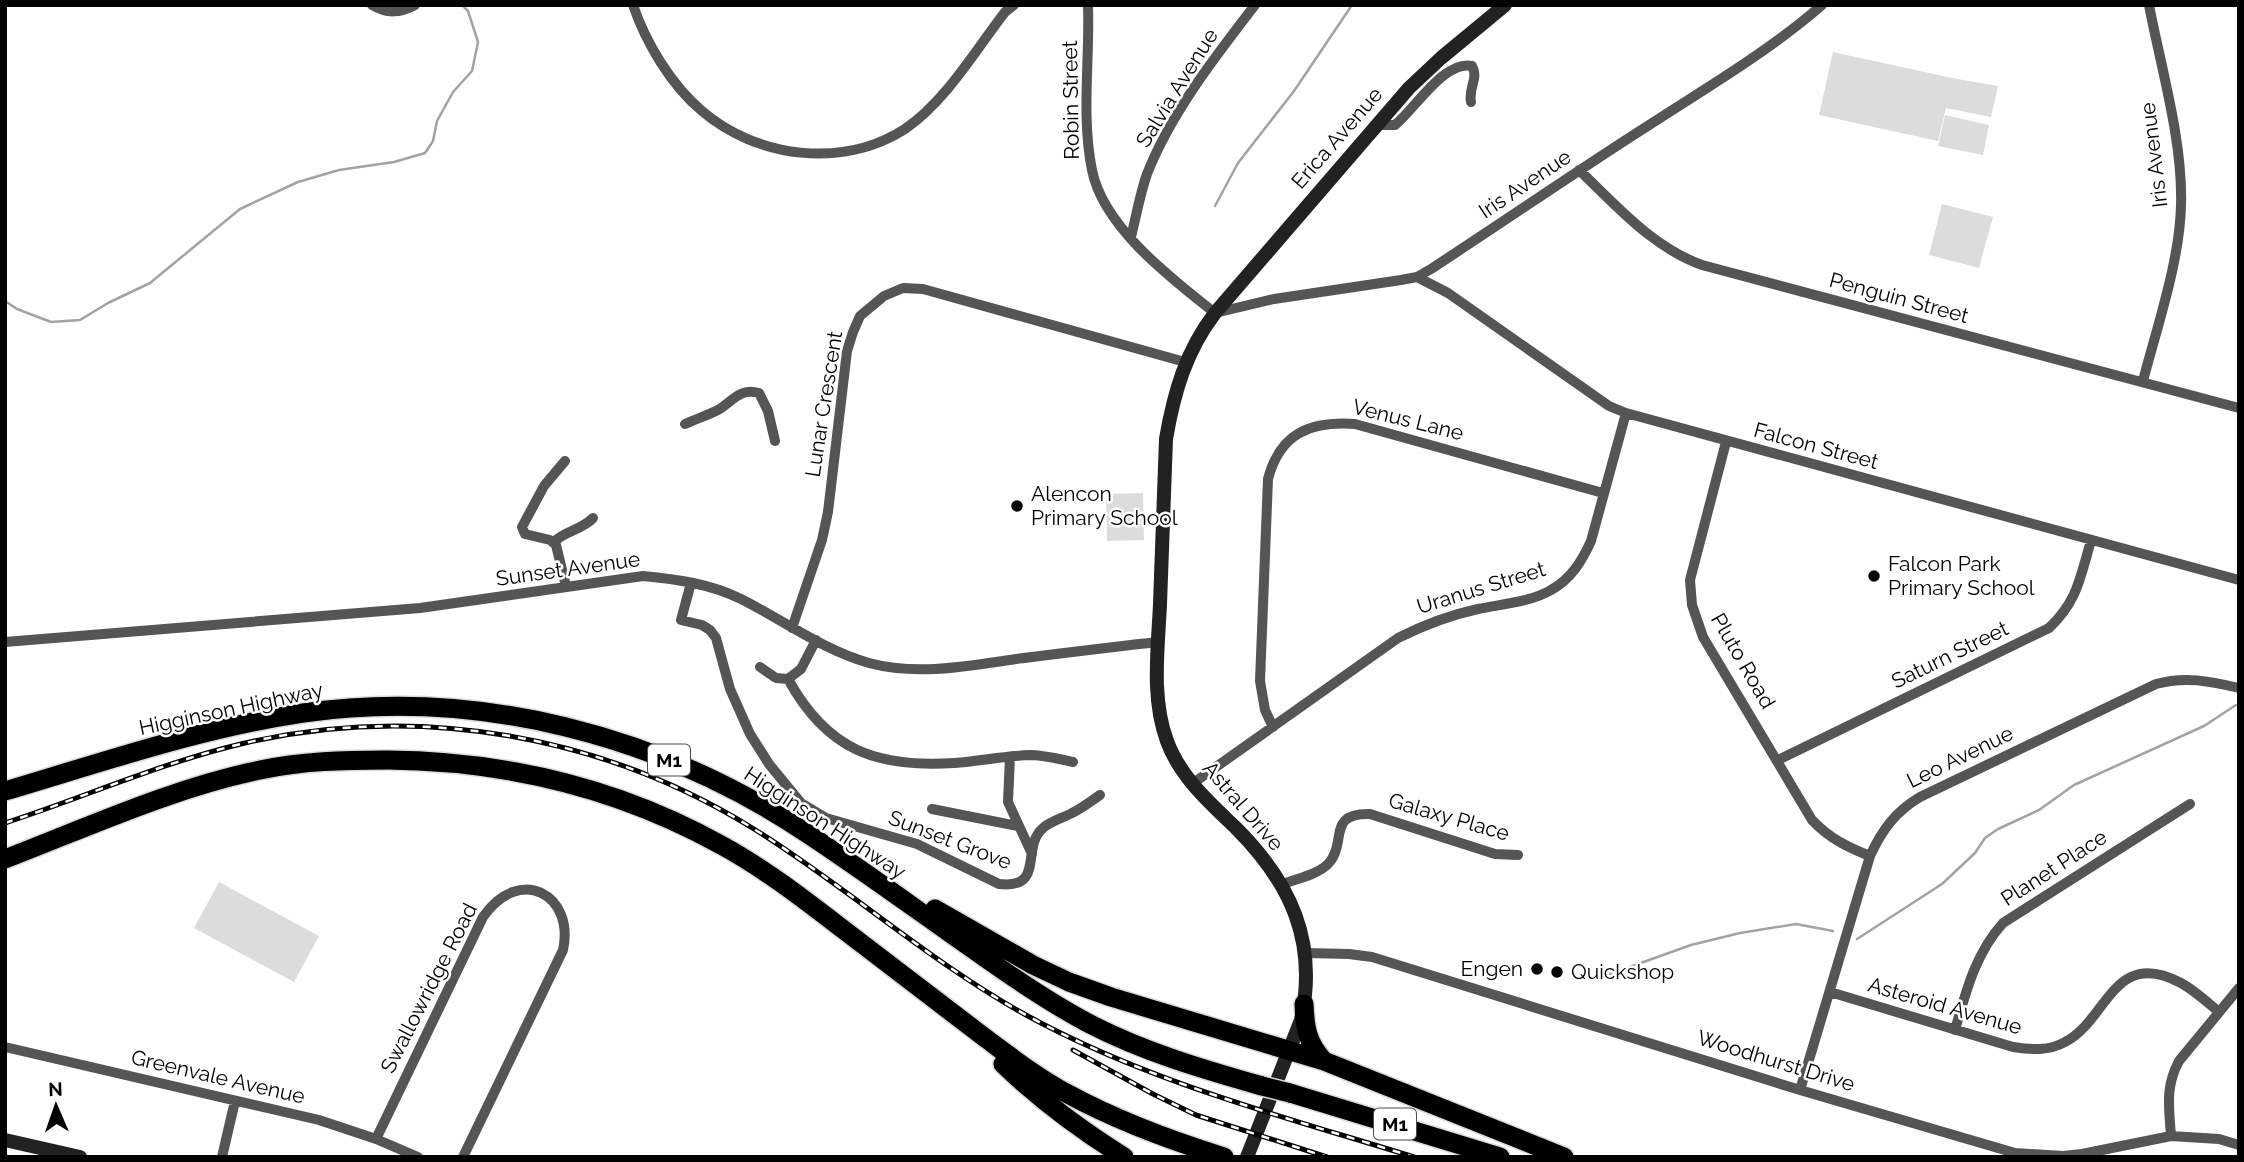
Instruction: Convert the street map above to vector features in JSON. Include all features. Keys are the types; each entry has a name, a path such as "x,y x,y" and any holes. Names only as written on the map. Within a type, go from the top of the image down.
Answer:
{"highway":[{"name":"Higginson Highway","path":"5,791 140,750 276,719 362,707 493,713 577,728 635,746 739,792 805,831 1055,1005 1101,1029 1175,1060 1500,1157"},
{"name":"M1","path":"5,859 172,796 257,771 309,762 429,760 542,776 596,790 645,807 725,847 792,891 1021,1064 1065,1092 1150,1133 1224,1157"},
{"path":"805,831 982,936 1069,982 1324,1061 1564,1157"},
{"path":"1304,1004 1307,1038 1324,1061"},
{"path":"942,1005 1052,1106 1124,1157"}],"street":[{"path":"372,5 387,12 401,12 415,5"},
{"path":"633,5 657,55 676,83 701,110 723,127 757,144 819,154 877,143 904,129 933,106 1005,12 1014,5"},
{"name":"Robin Street","path":"1088,5 1086,113 1092,172 1100,194 1110,212 1155,262 1215,313"},
{"name":"Salvia Avenue","path":"1131,237 1146,178 1155,156 1206,71 1255,5"},
{"name":"Erica Avenue","path":"1215,313 1409,88 1505,5"},
{"name":"Iris Avenue","path":"1215,313 1274,299 1417,277 1432,270 1579,170 1761,54 1822,5"},
{"name":"Iris Avenue","path":"2143,381 2174,256 2181,206 2177,149 2149,5"},
{"path":"1376,125 1395,125 1441,78 1465,65 1472,66 1475,74 1469,96 1471,102"},
{"name":"Penguin Street","path":"1579,170 1648,235 1681,258 2239,408"},
{"name":"Falcon Street","path":"1417,277 1448,293 1599,399 1626,413 2239,580"},
{"name":"Lunar Crescent","path":"792,628 822,540 828,512 847,351 859,316 884,296 903,288 923,289 1185,362"},
{"name":"Astral Drive","path":"1215,313 1185,362 1172,405 1166,439 1157,688 1163,727 1175,757 1192,784 1254,846 1281,885 1303,935 1306,953 1304,1004 1290,1049 1247,1157"},
{"path":"685,424 718,410 739,394 750,390 759,393 768,411 775,441"},
{"name":"Uranus Street","path":"1192,784 1371,656 1420,627 1449,616 1511,603 1551,591 1568,578 1582,561 1591,541 1626,413"},
{"name":"Venus Lane","path":"1273,727 1265,710 1260,681 1268,479 1272,464 1297,434 1313,425 1332,422 1355,424 1603,493"},
{"name":"Pluto Road","path":"1726,442 1690,580 1692,605 1703,636 1812,820 1822,831 1845,847 1870,856"},
{"path":"554,542 525,534 522,527 532,505 565,461"},
{"path":"554,542 588,524 593,518"},
{"name":"Saturn Street","path":"1778,760 2049,628 2065,613 2073,600 2091,541"},
{"path":"554,542 566,586"},
{"name":"Sunset Avenue","path":"5,642 420,608 643,576 691,583 740,599 816,640 870,663 914,670 952,668 1158,642"},
{"name":"Sunset Grove","path":"691,583 681,620 702,625 716,638 730,689 750,734 801,803 826,818 918,844 999,884 1011,885 1021,882 1028,875 1036,836 1043,828 1100,794"},
{"path":"760,667 776,678 788,679 801,669 816,640"},
{"name":"Leo Avenue","path":"1800,1090 1870,856 1892,818 1920,797 2155,684 2188,678 2239,688"},
{"path":"788,679 802,705 821,726 858,751 872,757 908,762 954,763 1031,755 1073,762"},
{"path":"1010,757 1007,793 1018,827 1032,854"},
{"name":"Planet Place","path":"1955,1030 1972,973 1986,944 2003,923 2190,804"},
{"path":"932,809 1018,827"},
{"name":"Galaxy Place","path":"1281,885 1327,865 1344,822 1352,815 1370,814 1495,854 1518,855"},
{"name":"Swallowridge Road","path":"376,1139 483,917 492,904 510,892 536,891 547,896 559,913 566,936 563,950 463,1157"},
{"name":"Woodhurst Drive","path":"1306,953 1373,957 1800,1090 2015,1153 2063,1156 2082,1154 2171,1136 2219,1139 2239,1145"},
{"name":"Asteroid Avenue","path":"1830,992 2013,1047 2032,1050 2052,1048 2068,1041 2083,1028 2103,1001 2127,979 2142,975 2159,974 2184,984 2219,1012"},
{"path":"2171,1136 2169,1091 2172,1074 2179,1061 2239,988"},
{"name":"Greenvale Avenue","path":"5,1046 319,1120 376,1139 418,1157"},
{"path":"222,1157 235,1101"},
{"path":"5,1140 80,1157"}],"shaded area":[{"path":"1833,52 1998,86 1991,117 1946,108 1938,141 1819,115"},
{"path":"1945,115 1989,125 1983,155 1938,146"},
{"path":"1942,204 1993,217 1979,268 1929,255"},
{"path":"1143,493 1144,540 1107,541 1106,494"},
{"path":"219,882 319,936 294,982 194,928"}],"waterway":[{"path":"5,301 17,309 51,322 80,320 150,283 240,209 298,182 339,170 394,162 425,153 433,141 437,121 453,92 472,71 478,42 468,11 462,5"},
{"path":"1215,206 1238,163 1294,91 1352,5"},
{"path":"1857,939 1942,884 1975,853 1985,838 1998,829 2039,810 2074,785 2204,726 2236,705"},
{"path":"1610,974 1691,945 1740,933 1796,924 1833,931"}],"railway":[{"path":"5,823 184,760 245,743 311,731 377,726 443,728 508,736 572,750 635,770 696,797 754,829 956,972 1026,1015 1072,1039 1216,1096 1414,1157"},
{"path":"1073,1050 1196,1115 1327,1157"}],"place":[{"name":"Alencon Primary School","path":"1017,506"},
{"name":"Falcon Park Primary School","path":"1874,576"},
{"name":"Engen","path":"1537,969"},
{"name":"Quickshop","path":"1557,972"}]}
